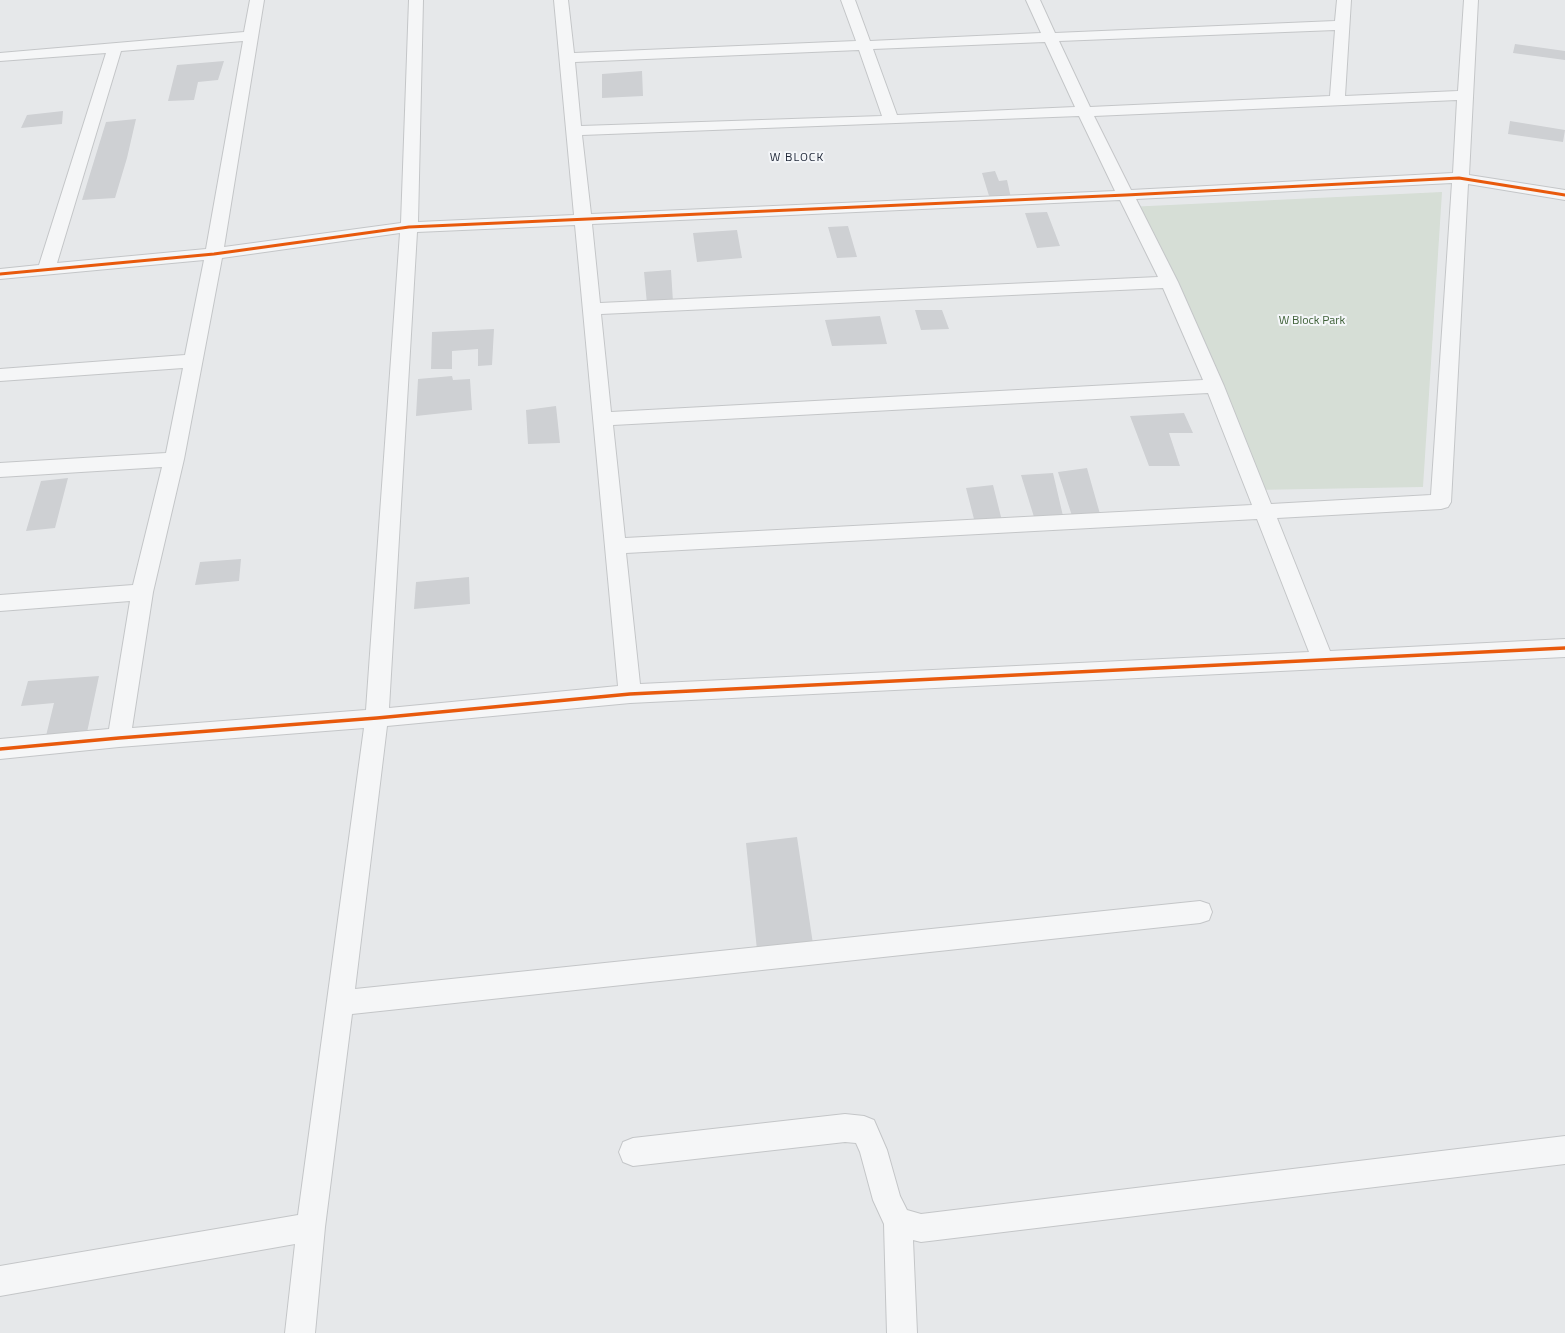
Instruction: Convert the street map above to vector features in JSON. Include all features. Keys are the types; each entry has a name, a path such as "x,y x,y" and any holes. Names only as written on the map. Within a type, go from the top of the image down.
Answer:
{"street":[{"path":"119,738 142,592 174,459 214,254 257,0"},
{"path":"300,1333 311,1227 377,718 409,227 416,0"},
{"path":"561,0 630,694"},
{"path":"848,0 891,120"},
{"path":"1033,0 1084,112 1169,282 1215,386 1323,660"},
{"path":"1337,100 1344,0"},
{"path":"615,546 1441,502 1459,178 1466,95 1471,0"},
{"path":"566,58 1342,25"},
{"path":"0,57 114,49 251,36"},
{"path":"46,270 114,49"},
{"path":"574,131 891,120 1466,95"},
{"path":"0,274 214,254 409,227 583,218 1126,195 1459,178 1565,195"},
{"path":"591,309 1169,282"},
{"path":"0,375 193,361"},
{"path":"602,420 1215,386"},
{"path":"0,470 174,459"},
{"path":"0,603 142,592"},
{"path":"0,749 119,738 377,718 630,694 1565,648"},
{"path":"340,1003 1200,912"},
{"path":"633,1152 845,1128 864,1130 873,1150 887,1200 898,1222 902,1333"},
{"path":"898,1222 921,1228 1565,1150"},
{"path":"0,1281 311,1227"}],"green space":[{"name":"W Block Park","path":"1442,192 1423,487 1254,490 1128,207"}],"building":[{"path":"1515,44 1565,51 1565,60 1513,53"},
{"path":"224,61 218,80 198,82 194,100 168,101 177,65"},
{"path":"642,71 643,96 602,98 602,74"},
{"path":"63,111 62,124 21,128 27,115"},
{"path":"136,119 127,158 115,198 82,200 106,122"},
{"path":"1510,121 1565,130 1563,142 1508,134"},
{"path":"995,171 999,181 1007,180 1011,198 990,199 982,173"},
{"path":"1047,212 1060,246 1037,248 1025,213"},
{"path":"848,226 857,257 837,258 828,227"},
{"path":"737,230 742,258 697,262 693,233"},
{"path":"671,270 673,302 647,304 644,272"},
{"path":"915,310 942,310 949,329 921,330"},
{"path":"880,316 887,344 832,346 825,320"},
{"path":"494,329 492,365 478,366 478,349 452,351 452,369 431,369 432,332"},
{"path":"452,376 453,380 470,379 472,410 416,416 418,379"},
{"path":"556,406 560,443 528,444 526,410"},
{"path":"1184,413 1193,433 1169,433 1180,466 1149,466 1130,416"},
{"path":"1087,468 1100,514 1072,516 1058,472"},
{"path":"1053,473 1063,516 1034,517 1021,475"},
{"path":"68,478 55,528 26,531 41,481"},
{"path":"993,485 1002,521 975,523 966,488"},
{"path":"241,559 239,581 195,585 200,562"},
{"path":"469,577 470,604 414,609 416,582"},
{"path":"99,676 86,737 45,740 54,703 21,706 28,681"},
{"path":"797,837 813,944 757,950 746,843"}],"cycle path":[{"path":"0,274 214,254 409,227 1126,195 1459,178 1565,195"},
{"path":"0,749 119,738 377,718 630,694 1565,648"}],"district":[{"name":"W BLOCK","path":"797,158"}]}
